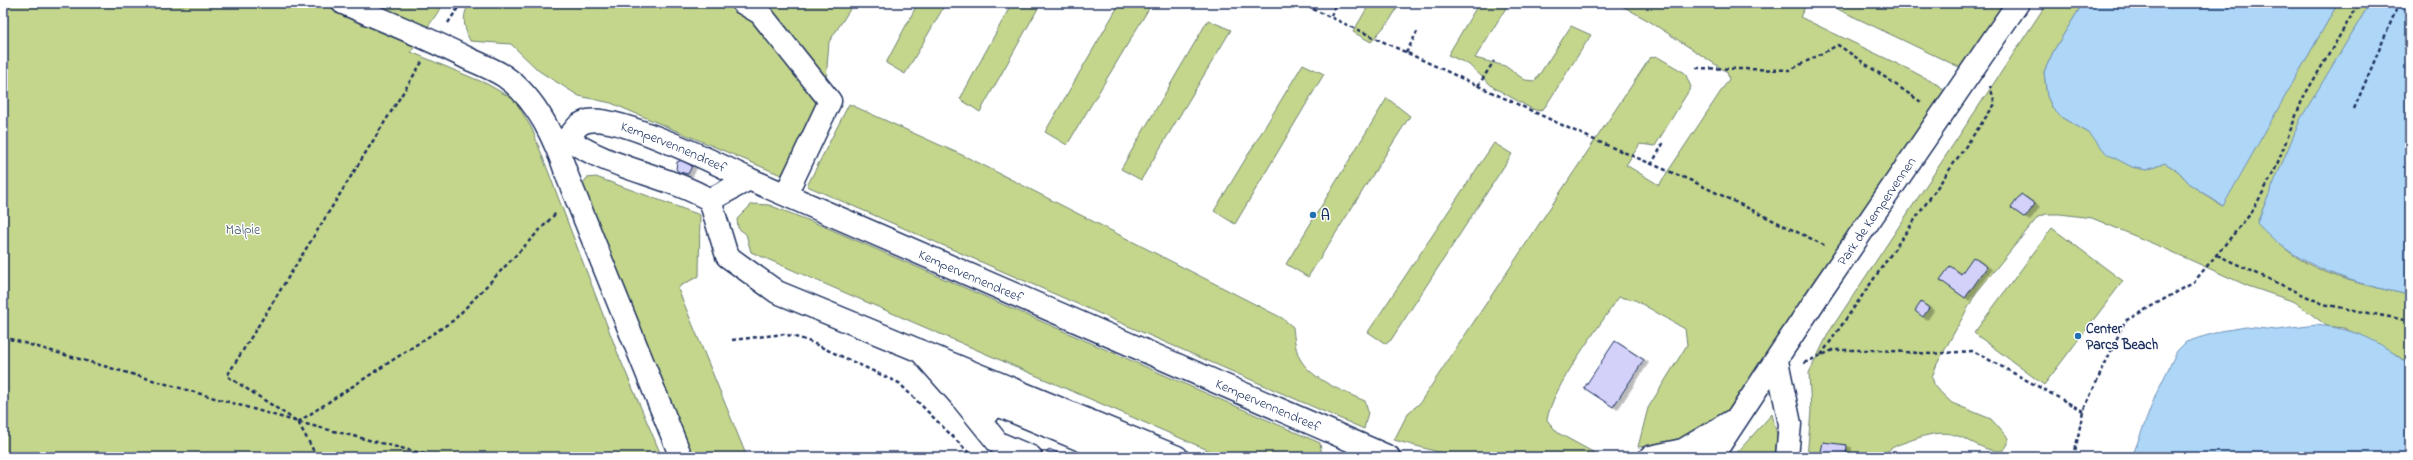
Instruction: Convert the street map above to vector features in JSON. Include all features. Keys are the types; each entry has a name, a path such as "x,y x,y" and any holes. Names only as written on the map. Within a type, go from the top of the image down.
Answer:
{"street":[{"path":"343,3 435,42 504,77 524,96 562,140 584,150 689,188 710,200 727,256 777,292 958,367 981,398 1112,453 1154,448 1177,457"},
{"name":"Park de Kempervennen","path":"1708,457 1717,449 1735,419 1777,361 1846,255 2018,3"},
{"path":"756,6 830,101 786,194"},
{"name":"Kempervennendreef","path":"562,140 576,126 589,121 610,122 685,149 749,179 1389,457"},
{"path":"562,140 568,178 681,457"},
{"path":"710,200 749,179"},
{"path":"919,350 961,397 998,444 1031,457"},
{"path":"1777,361 1790,424 1787,457"},
{"path":"961,397 1088,457"},
{"name":"Park de Kempervennen","path":"1650,457 1683,450 1735,419"},
{"path":"1344,457 1367,448"}],"path":[{"path":"1300,3 1651,165 1692,181 1846,255"},
{"path":"1331,16 1336,3"},
{"path":"2074,457 2082,411 2125,321 2193,283 2252,212 2274,172 2303,98 2359,3"},
{"path":"2354,109 2399,3"},
{"path":"1406,52 1417,32"},
{"path":"317,457 298,422 227,376 435,42"},
{"path":"1696,68 1790,70 1838,45 1941,116"},
{"path":"1478,86 1494,61"},
{"path":"1821,355 1995,104 1989,82"},
{"path":"1651,165 1664,142"},
{"path":"298,422 454,320 554,216 568,178"},
{"path":"2217,255 2323,304 2410,322"},
{"path":"732,340 784,334 806,340 899,383 973,457"},
{"path":"3,337 298,422 436,457"},
{"path":"1777,361 1794,367 1833,350 1878,350 1932,354 1973,351 2082,411"}],"green space":[{"name":"Malpie","path":"3,3 444,3 411,52 487,84 515,100 532,129 618,354 662,457 3,457"},
{"path":"470,3 854,3 829,42 825,92 796,153 781,175 611,103 579,96 539,71 511,44 470,41 466,31 464,17"},
{"path":"918,3 946,3 905,74 886,63"},
{"path":"1012,3 1041,3 980,112 960,99"},
{"path":"1120,3 1151,5 1067,145 1045,132"},
{"path":"1370,3 1400,3 1390,20 1371,42 1353,32"},
{"path":"1479,3 1509,3 1475,58 1505,66 1525,80 1535,81 1571,26 1591,35 1545,107 1540,111 1532,109 1493,87 1468,64 1448,55"},
{"path":"1617,3 1807,3 1800,17 1940,86 1949,97 1722,422 1678,443 1638,447 1648,408 1687,345 1685,329 1635,300 1619,297 1577,357 1567,374 1551,406 1547,420 1558,433 1602,457 1457,457 1394,440 1408,413 1419,404 1650,58 1656,56 1685,73 1691,87 1655,146 1640,144 1626,165 1659,185 1729,79 1727,72 1649,21"},
{"path":"1825,3 2012,3 1965,70"},
{"path":"2047,3 2083,3 2054,50 2044,72 2047,96 2053,109 2061,117 2089,133 2132,167 2147,170 2165,163 2178,171 2191,185 2222,206 2338,3 2370,3 2302,118 2257,223 2283,247 2315,267 2330,274 2362,284 2410,295 2410,366 2397,355 2344,328 2327,326 2295,302 2248,286 2092,218 2060,214 2046,214 2038,217 1976,293 1937,364 1932,377 1935,387 1952,403 1991,419 2008,438 2008,444 2004,450 1990,450 1958,436 1940,433 1922,436 1899,444 1883,457 1807,457 1811,411 1809,373 1829,332"},
{"path":"1208,20 1231,30 1141,180 1121,169"},
{"path":"1303,64 1324,74 1235,224 1214,211"},
{"path":"1387,98 1410,116 1308,277 1286,264"},
{"path":"849,104 973,160 1282,318 1293,327 1299,357 1311,372 1328,384 1365,401 1368,412 1364,429 807,186"},
{"path":"1494,143 1512,154 1391,340 1386,344 1368,332"},
{"path":"596,177 700,215 699,276 680,286 678,289 747,457 687,457 584,194 583,183 587,178"},
{"path":"752,204 769,205 823,226 1320,443 1322,457 1224,457 751,252 746,234 738,228 737,219"},
{"path":"2052,228 2123,281 2044,385 1974,333"},
{"path":"1772,414 1777,435 1775,457 1733,457"}],"water":[{"path":"2083,3 2338,3 2223,206 2191,185 2178,171 2165,163 2147,170 2132,167 2107,154 2089,133 2061,117 2053,109 2047,96 2044,72 2054,50"},
{"path":"2370,3 2410,3 2410,295 2389,291 2347,279 2327,271 2289,251 2272,238 2257,223 2301,118"},
{"path":"2316,325 2343,329 2366,337 2388,349 2410,366 2410,457 2132,457 2156,394 2177,351 2186,342 2221,331 2246,327 2277,330"}],"building":[{"path":"682,160 692,166 688,174 679,172 676,169 677,162"},
{"path":"2021,194 2035,204 2025,218 2011,208"},
{"path":"1973,257 1987,267 1965,298 1940,280 1950,266 1961,274"},
{"path":"1921,302 1929,308 1923,317 1915,311"},
{"path":"1615,341 1644,360 1613,407 1584,388"},
{"path":"1823,442 1847,445 1846,457 1820,457"},
{"path":"1049,449 1068,457 1050,457 1046,455"}],"place":[{"name":"A","path":"1313,215"},
{"name":"Center Parcs Beach","path":"2078,336"}]}
